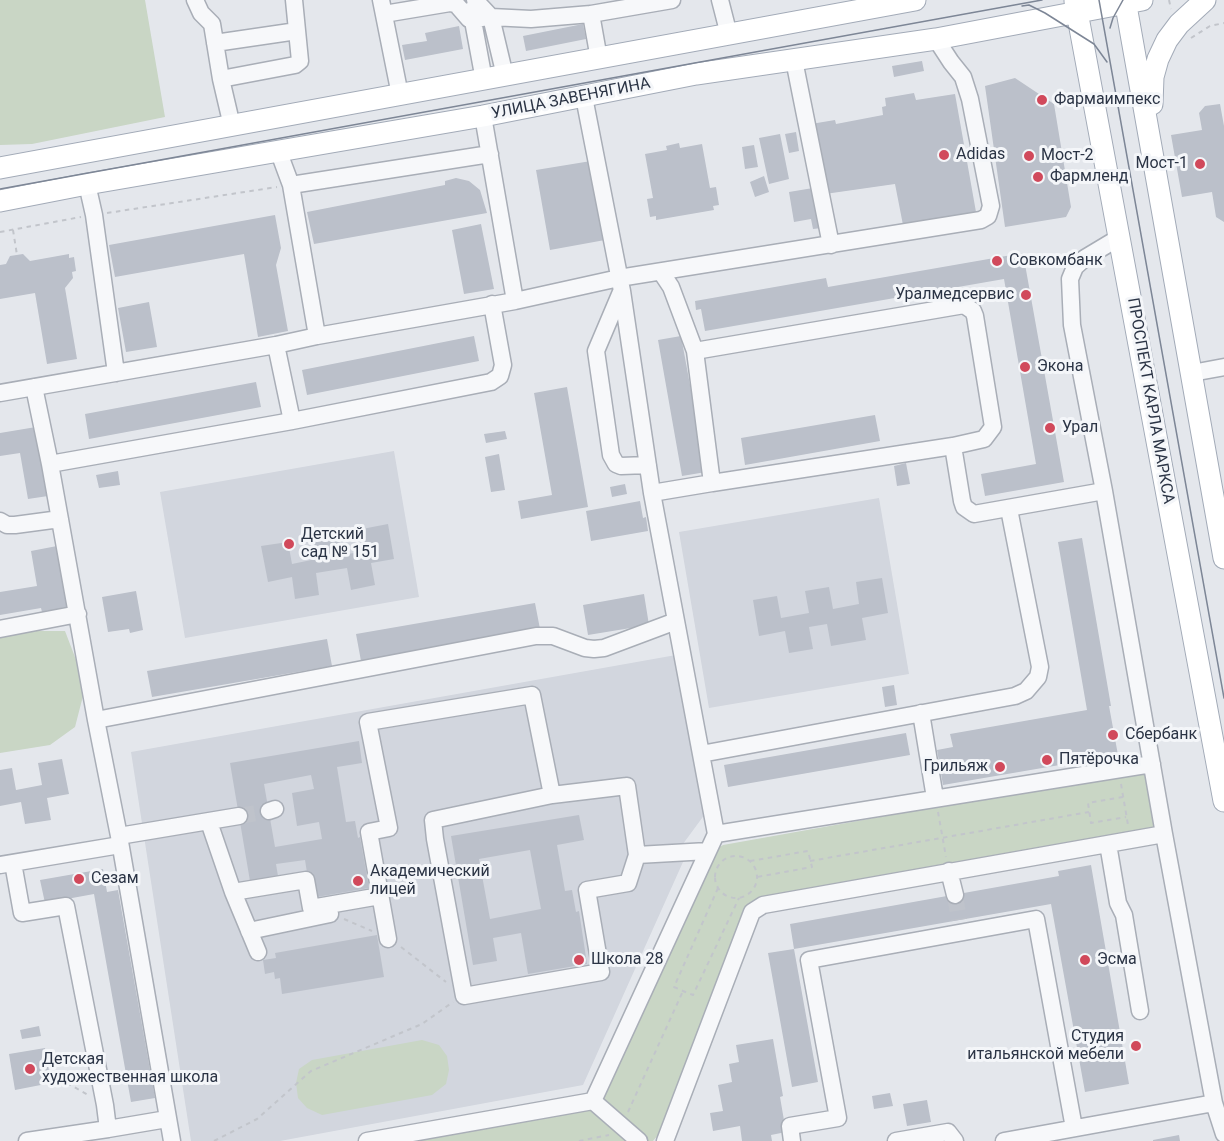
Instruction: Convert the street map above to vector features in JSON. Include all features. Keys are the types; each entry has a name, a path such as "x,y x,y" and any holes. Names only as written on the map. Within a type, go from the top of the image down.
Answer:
{"main road":[{"name":"УЛИЦА ЗАВЕНЯГИНА","path":"0,168 915,0"},
{"path":"1150,137 1153,77 1158,59 1167,39 1179,24 1205,0"},
{"name":"УЛИЦА ЗАВЕНЯГИНА","path":"0,201 278,150 483,116 696,74 936,39 1076,6 1131,1"},
{"path":"1131,1 1150,137 1224,558"},
{"name":"ПРОСПЕКТ КАРЛА МАРКСА","path":"1076,6 1224,801"}],"lane":[{"path":"195,0 201,13 212,24"},
{"path":"208,0 221,79 232,126"},
{"path":"221,79 297,64 300,59 294,0"},
{"path":"469,0 484,80"},
{"path":"475,0 490,17 505,76"},
{"path":"400,95 382,7 456,4 469,19 490,17 531,19 591,14 672,0"},
{"path":"720,0 729,35"},
{"path":"591,14 599,58"},
{"path":"215,43 297,31"},
{"path":"0,393 276,345 492,304 620,285 661,272 981,220 988,216 991,206 970,99 963,77 936,39"},
{"path":"794,60 831,245"},
{"path":"584,97 620,285 652,493 716,834 593,1101"},
{"path":"483,116 516,301"},
{"path":"278,150 291,185 317,336"},
{"path":"291,185 490,154"},
{"path":"87,184 94,215 116,373"},
{"path":"1120,237 1085,258 1076,267 1071,279 1072,325 1214,1103 1224,1134"},
{"path":"661,272 670,287 694,351 712,483"},
{"path":"620,285 596,351 611,455 613,460 621,466 648,465"},
{"path":"50,464 292,421 496,380 503,371 503,365 492,304"},
{"path":"652,493 953,446 984,439 993,427 975,316 973,311 964,304 694,351"},
{"path":"276,345 292,421"},
{"path":"1191,373 1224,367"},
{"path":"34,387 120,840 172,1141"},
{"path":"953,446 964,507 974,514 1104,491"},
{"path":"701,754 1015,696 1026,691 1038,677 1040,667 1009,509"},
{"path":"0,521 8,525 15,525 60,519"},
{"path":"0,629 78,614"},
{"path":"96,720 536,636 553,636 594,650 676,621"},
{"path":"388,939 369,832 389,828 368,722 532,695 552,795"},
{"path":"921,713 935,798"},
{"path":"716,834 1152,764"},
{"path":"627,786 637,855 628,883 587,890 601,972 464,996 433,820 552,795 627,786"},
{"path":"108,1129 66,906 22,913 7,864 239,816"},
{"path":"209,822 233,892 258,952"},
{"path":"664,1141 752,912 763,905 1164,834"},
{"path":"1108,844 1118,903 1124,915 1140,1011"},
{"path":"637,855 708,851"},
{"path":"949,871 955,895"},
{"path":"233,892 306,880 310,908 330,910"},
{"path":"249,932 380,896"},
{"path":"792,1141 790,1126 838,1118 809,960 960,926 1036,919 1074,1128"},
{"path":"367,1141 593,1101 639,1141"},
{"path":"1004,1141 1214,1103"},
{"path":"27,1141 167,1119"},
{"path":"896,1141 948,1132 955,1141"}],"path":[{"path":"1187,40 1210,26 1224,23"},
{"path":"0,232 291,185"},
{"path":"13,230 17,255"},
{"path":"1118,769 1130,840"},
{"path":"1123,797 1088,803 1089,812 1091,823 1126,817"},
{"path":"935,798 949,871"},
{"path":"810,861 1089,812"},
{"path":"750,861 808,851 812,867 757,877"},
{"path":"733,856 750,861 757,877 754,889 739,898 727,896 718,888 715,877 723,861 733,856"},
{"path":"718,888 674,987 693,995 739,898"},
{"path":"214,1141 257,1119 311,1071 422,1024 447,1005 464,996 400,946 330,910"},
{"path":"579,1141 617,1134 683,991"}],"shaded area":[{"name":"Детский сад № 151","path":"394,451 419,597 185,638 160,492"},
{"path":"879,498 909,674 709,708 679,532"},
{"path":"676,655 705,814 680,848 683,862 583,1085 280,1141 191,1141 131,752"}],"green space":[{"path":"0,0 145,0 165,117 32,144 0,145"},
{"path":"37,631 65,631 78,665 83,696 75,727 50,745 0,753 0,636"},
{"path":"1138,771 1145,772 1157,826 1152,831 753,903 664,1128 653,1141 404,1141 582,1108 715,850 723,845"},
{"path":"422,1040 439,1045 447,1056 449,1070 446,1084 432,1095 322,1115 307,1108 298,1098 296,1083 299,1069 312,1060"}],"building":[{"path":"583,24 586,39 526,51 523,36"},
{"path":"459,26 463,49 405,60 402,45 427,41 425,33"},
{"path":"922,61 924,71 894,77 892,66"},
{"name":"Мост-2","path":"1015,78 1054,104 1071,207 1066,217 1005,227 985,86"},
{"path":"914,93 916,100 955,94 976,212 903,225 895,184 825,194 811,124 835,120 836,124 883,115 882,107 886,106 885,98"},
{"name":"Мост-1","path":"1220,104 1224,126 1224,222 1216,217 1212,192 1182,197 1171,135 1202,130 1199,113 1205,106"},
{"path":"796,132 799,151 789,153 785,134"},
{"path":"780,134 789,179 769,184 759,138"},
{"path":"679,143 680,148 702,144 710,188 716,187 719,205 713,206 714,210 656,220 656,216 650,217 647,199 653,198 645,154 667,150 666,146"},
{"path":"754,145 758,167 745,169 742,147"},
{"path":"591,161 605,240 550,250 536,170"},
{"path":"764,176 769,192 755,197 750,182"},
{"path":"456,178 469,181 480,190 487,213 314,244 307,212 445,185 445,181"},
{"path":"813,188 822,228 813,229 811,219 794,222 789,192"},
{"path":"275,215 281,248 276,265 288,331 258,337 244,254 115,277 109,245"},
{"path":"481,224 494,289 464,294 452,230"},
{"path":"1023,253 1064,482 985,496 981,474 1036,464 1004,279 705,331 701,309 696,310 695,301 826,278 828,287"},
{"path":"23,254 30,261 69,254 69,258 74,257 76,271 72,272 73,278 65,288 77,359 47,364 35,293 0,299 0,265 6,264 10,256"},
{"path":"149,302 157,347 126,352 118,308"},
{"path":"474,336 479,361 307,395 302,370"},
{"path":"681,336 706,472 682,476 658,340"},
{"path":"256,382 261,407 89,439 85,414"},
{"path":"567,387 588,507 521,519 518,501 552,495 534,393"},
{"path":"875,415 880,441 745,465 741,438"},
{"path":"36,427 48,496 28,499 20,453 0,456 0,433"},
{"path":"505,431 507,439 486,443 484,434"},
{"path":"499,454 505,490 491,492 485,457"},
{"path":"906,463 910,484 897,486 894,466"},
{"path":"118,471 120,485 99,488 96,475"},
{"path":"625,484 627,494 612,497 610,487"},
{"path":"640,501 648,531 591,541 586,511"},
{"path":"388,524 394,559 371,563 375,585 351,590 347,568 316,573 319,595 295,599 292,577 268,582 261,546 288,542 292,564 316,559 312,537 338,533 342,555 366,551 362,529"},
{"path":"1082,538 1118,755 943,785 937,750 953,747 950,734 1087,710 1058,542"},
{"path":"57,546 68,607 61,608 61,613 51,615 50,610 42,612 41,608 0,615 0,592 37,586 31,551"},
{"path":"882,578 888,613 862,618 866,640 831,646 827,624 809,627 813,649 789,653 785,631 759,636 753,600 777,596 781,618 809,613 805,591 829,587 833,609 859,604 856,582"},
{"path":"136,591 143,630 130,633 129,629 108,632 102,597"},
{"path":"644,594 649,625 588,635 583,605"},
{"path":"535,603 540,629 361,661 356,634"},
{"path":"327,639 332,666 152,697 147,671"},
{"path":"894,685 897,705 885,707 882,687"},
{"path":"906,733 910,755 728,787 724,765"},
{"path":"359,741 362,763 337,767 346,822 355,821 369,888 311,898 305,860 276,864 279,882 251,887 230,763","holes":["311,775 314,789 292,793 297,826 319,822 322,839 275,847 264,784"]},
{"path":"62,759 69,794 47,798 51,820 25,824 21,802 0,806 0,770 12,768 16,790 42,785 38,763"},
{"path":"579,815 584,840 557,845 565,891 572,890 576,912 579,911 587,964 528,974 521,933 493,938 497,961 473,965 451,836","holes":["530,850 541,909 490,919 479,859"]},
{"path":"1091,865 1129,1084 1085,1092 1051,904 794,949 790,924 1059,876 1058,871"},
{"path":"103,869 107,892 118,890 155,1098 131,1102 94,894 45,903 40,880"},
{"path":"377,935 384,977 282,994 280,978 275,979 274,972 265,974 263,960 276,958 275,953"},
{"path":"794,949 818,1082 792,1087 768,953"},
{"path":"39,1026 41,1036 22,1039 20,1030"},
{"path":"773,1039 783,1096 780,1097 786,1132 771,1135 772,1141 742,1141 740,1126 713,1131 710,1113 723,1111 718,1085 732,1082 729,1064 739,1062 736,1045"},
{"name":"Детская художественная школа","path":"45,1048 51,1083 15,1090 9,1054"},
{"path":"890,1093 893,1106 874,1109 872,1096"},
{"path":"927,1100 931,1122 907,1126 903,1104"},
{"path":"1179,1135 1180,1141 1153,1141 1153,1140"}],"tunnel":[{"path":"239,816 269,811"},
{"path":"955,895 959,920"}],"tram line":[{"path":"0,189 1042,0"},
{"path":"1099,0 1224,698"},
{"path":"1110,28 1123,0"},
{"path":"1022,6 1029,5 1045,13 1094,44 1107,62"}],"place":[{"name":"Фармаимпекс","path":"1042,100"},
{"name":"Adidas","path":"944,155"},
{"name":"Мост-2","path":"1029,156"},
{"name":"Мост-1","path":"1200,164"},
{"name":"Фармленд","path":"1038,177"},
{"name":"Совкомбанк","path":"997,261"},
{"name":"Уралмедсервис","path":"1026,295"},
{"name":"Экона","path":"1025,367"},
{"name":"Урал","path":"1050,428"},
{"name":"Детский сад № 151","path":"289,544"},
{"name":"Сбербанк","path":"1113,735"},
{"name":"Пятёрочка","path":"1047,760"},
{"name":"Грильяж","path":"1000,767"},
{"name":"Сезам","path":"79,879"},
{"name":"Академический лицей","path":"358,881"},
{"name":"Школа 28","path":"579,960"},
{"name":"Эсма","path":"1085,960"},
{"name":"Студия итальянской мебели","path":"1136,1046"},
{"name":"Детская художественная школа","path":"30,1069"}]}
